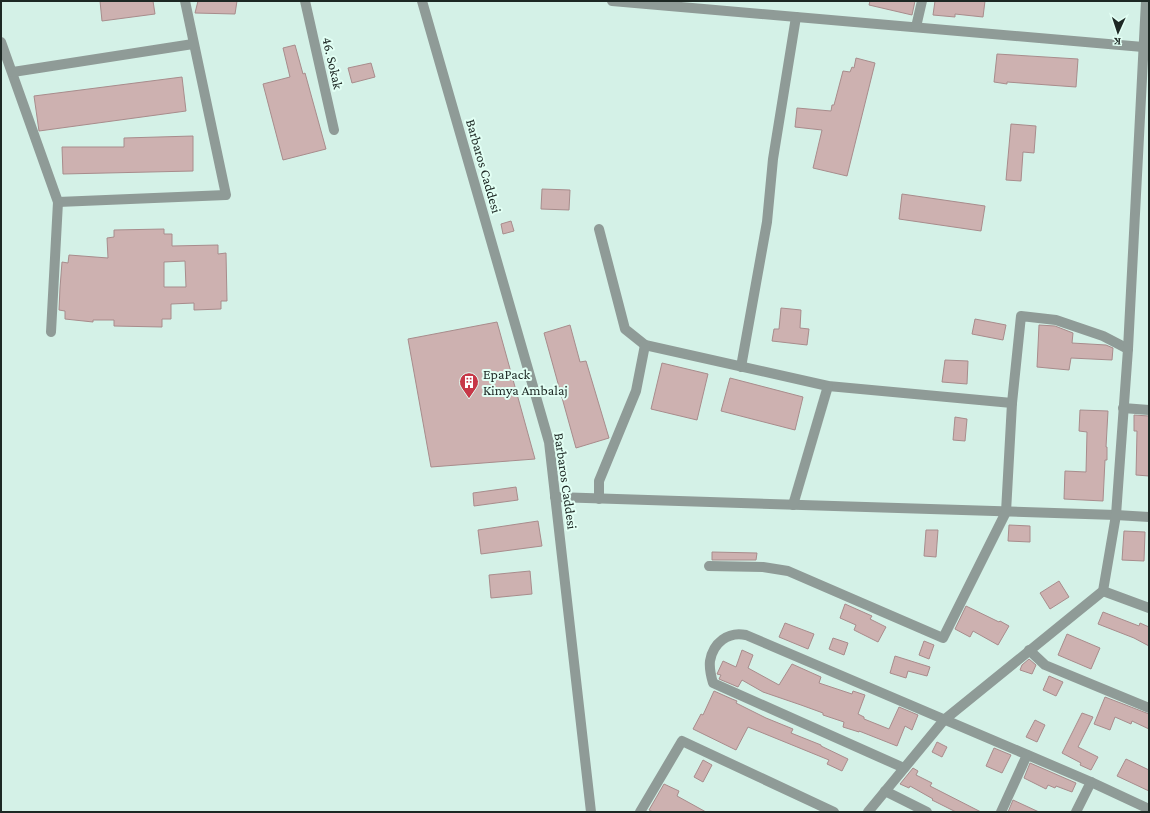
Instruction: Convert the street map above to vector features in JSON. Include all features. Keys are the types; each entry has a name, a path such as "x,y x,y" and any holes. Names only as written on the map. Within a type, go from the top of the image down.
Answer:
{"street":[{"path":"58,202 226,195 185,1"},
{"name":"46. Sokak","path":"305,1 334,130"},
{"name":"Barbaros Caddesi","path":"422,1 549,442 590,812"},
{"path":"612,1 1143,47"},
{"path":"916,27 922,1"},
{"path":"868,812 944,720 1103,590 1116,515 1128,349 1146,1"},
{"path":"741,366 767,222 773,159 796,17"},
{"path":"1,42 13,72 58,202 51,332"},
{"path":"13,72 193,44"},
{"path":"599,229 625,328 646,345 828,386 1012,403"},
{"path":"709,566 763,567 788,570 943,638 1006,512 1012,403 1021,316 1056,320 1103,336 1128,349"},
{"path":"600,499 599,481 636,391 646,345"},
{"path":"793,505 828,386"},
{"path":"1123,408 1149,410"},
{"path":"556,497 1149,517"},
{"path":"1103,590 1149,608"},
{"path":"904,768 713,683 710,660 716,647 725,637 731,634 746,635 1090,782 1149,809"},
{"path":"1029,650 1045,665 1149,708"},
{"path":"640,812 682,741 834,812"},
{"path":"1001,812 1027,755"},
{"path":"1076,812 1090,782"},
{"path":"885,791 927,812"}],"building":[{"path":"100,1 153,1 155,14 102,21"},
{"path":"198,1 237,1 235,14 195,13"},
{"path":"870,1 915,1 912,15 869,5"},
{"path":"935,1 985,1 983,17 955,14 955,17 933,15"},
{"path":"295,45 303,74 305,73 326,149 283,160 263,84 290,77 283,48"},
{"path":"997,54 1078,59 1076,87 1007,82 1007,84 994,82"},
{"path":"856,58 875,63 847,176 813,168 822,130 795,127 797,108 831,111 843,71 850,72 852,67 854,68"},
{"path":"371,63 375,77 352,83 348,68"},
{"path":"182,77 186,111 39,131 34,96"},
{"path":"1011,124 1036,126 1034,153 1023,152 1021,181 1006,180"},
{"path":"193,136 193,171 63,174 62,147 124,147 124,138"},
{"path":"542,189 570,190 569,210 541,209"},
{"path":"902,194 985,206 981,231 899,219"},
{"path":"511,221 514,231 503,234 501,224"},
{"path":"164,229 164,234 172,234 172,246 218,245 218,254 226,253 227,301 221,301 221,309 194,310 194,303 171,304 171,319 162,319 162,327 114,326 114,320 93,320 93,322 65,319 65,311 59,310 62,262 68,263 69,255 108,258 107,238 114,237 114,230","holes":["185,261 186,287 164,287 164,262"]},
{"path":"781,308 801,310 800,328 809,329 807,345 772,341 774,329 779,329"},
{"path":"975,319 1006,325 1003,340 972,334"},
{"name":"EpaPack Kimya Ambalaj","path":"497,322 535,459 431,467 408,339"},
{"path":"570,325 580,362 586,361 609,438 576,448 544,333"},
{"path":"1039,325 1055,326 1073,333 1072,343 1106,345 1113,348 1112,360 1071,358 1069,370 1037,367"},
{"path":"945,360 968,361 967,384 942,382"},
{"path":"662,363 708,374 697,420 651,409"},
{"path":"730,378 803,397 795,430 721,411"},
{"path":"1080,410 1108,411 1106,447 1107,460 1105,460 1103,501 1064,499 1065,471 1086,472 1087,432 1079,431"},
{"path":"1134,415 1149,416 1149,476 1136,475 1137,431 1134,431"},
{"path":"955,417 967,419 965,441 953,440"},
{"path":"516,487 518,500 474,506 473,493"},
{"path":"538,521 542,546 481,554 478,530"},
{"path":"1009,525 1030,526 1030,542 1008,541"},
{"path":"926,530 938,530 936,557 924,556"},
{"path":"1124,531 1145,532 1144,561 1122,560"},
{"path":"712,552 757,553 756,560 712,560"},
{"path":"530,571 532,594 491,598 489,575"},
{"path":"1059,581 1069,597 1050,609 1040,593"},
{"path":"845,604 872,616 870,619 886,627 878,642 854,630 856,625 840,618"},
{"path":"966,606 1009,626 998,645 973,631 970,637 955,629"},
{"path":"1103,612 1139,626 1140,623 1149,627 1149,646 1134,638 1098,624"},
{"path":"785,623 814,634 808,649 779,637"},
{"path":"1067,634 1100,648 1091,669 1058,655"},
{"path":"833,638 848,643 844,655 829,649"},
{"path":"924,641 934,645 929,659 919,655"},
{"path":"742,650 753,655 748,668 779,685 792,664 821,677 819,683 852,694 853,691 865,695 858,714 864,717 864,719 889,729 899,707 918,715 912,730 905,726 897,746 859,731 843,727 844,722 763,692 742,680 738,687 719,679 721,675 717,674 723,661 736,667"},
{"path":"895,656 930,667 927,676 908,671 906,678 890,673"},
{"path":"1029,659 1036,665 1032,674 1020,670 1022,665"},
{"path":"1049,676 1063,682 1056,696 1043,690"},
{"path":"714,691 737,701 736,703 766,718 793,729 791,733 821,745 848,759 842,771 827,764 829,760 748,727 736,750 693,729 701,714 703,715"},
{"path":"1105,697 1149,714 1149,729 1132,721 1131,724 1115,717 1110,730 1094,724"},
{"path":"1082,713 1093,717 1078,747 1098,757 1091,770 1080,765 1081,763 1062,753"},
{"path":"1035,720 1045,725 1037,742 1026,737"},
{"path":"937,742 947,747 942,757 932,752"},
{"path":"994,748 1011,755 1002,773 986,766"},
{"path":"1126,759 1149,770 1149,791 1117,776"},
{"path":"703,760 712,765 703,782 694,777"},
{"path":"1030,763 1076,783 1072,792 1056,786 1055,788 1048,785 1046,789 1024,778"},
{"path":"913,768 918,771 916,775 932,783 930,786 981,812 956,812 932,800 933,799 910,786 909,788 900,784"},
{"path":"664,784 679,791 677,796 706,812 653,812 649,810"},
{"path":"1013,800 1039,812 1008,812"}],"place":[{"name":"EpaPack Kimya Ambalaj","path":"469,399"}]}
